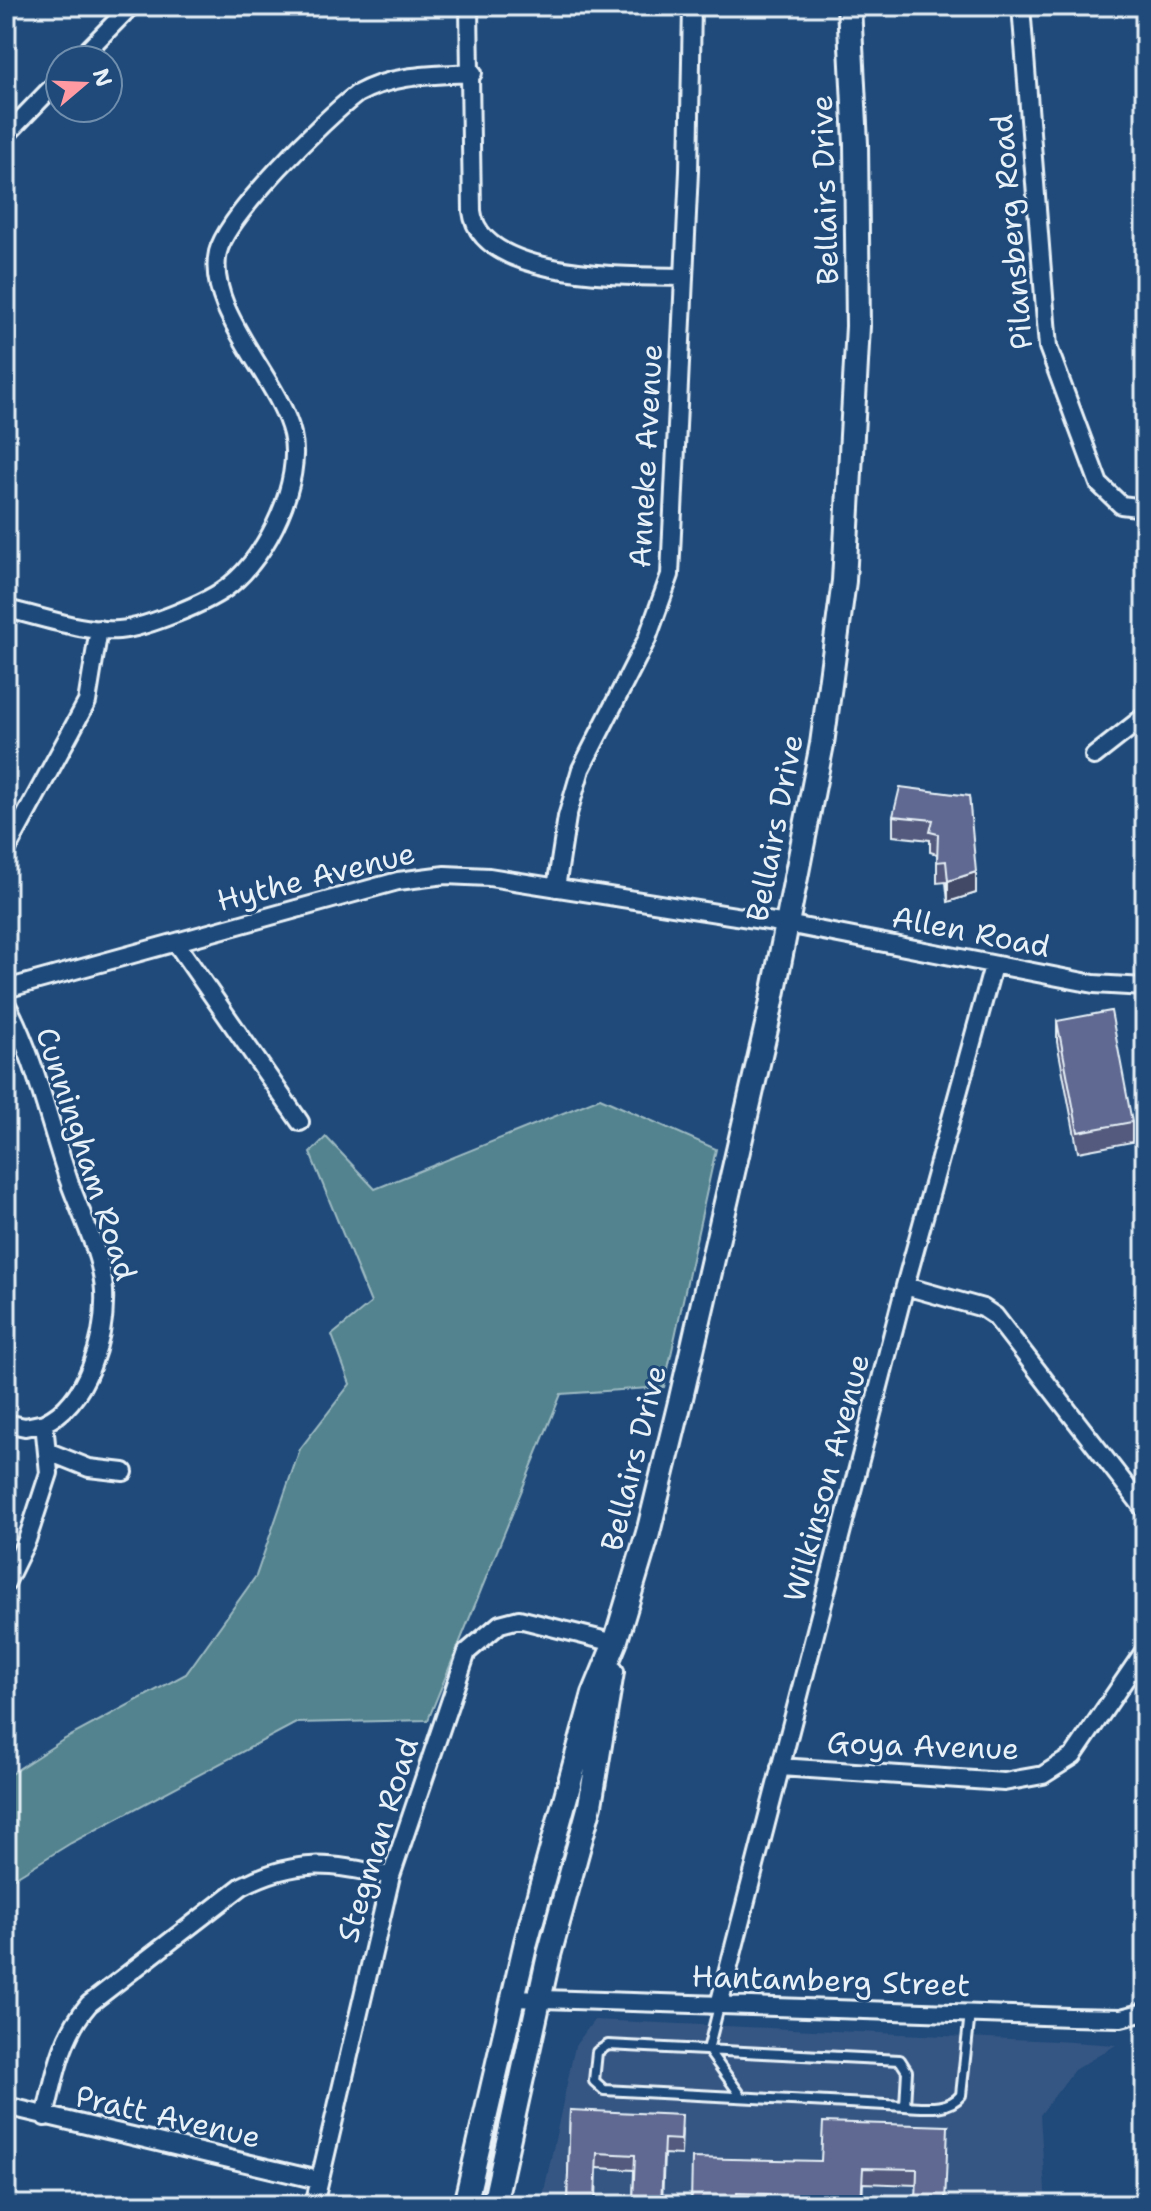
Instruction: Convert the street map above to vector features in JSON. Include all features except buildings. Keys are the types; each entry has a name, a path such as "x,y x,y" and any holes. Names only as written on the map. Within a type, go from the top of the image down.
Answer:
{"street":[{"path":"94,44 131,6"},
{"path":"469,6 473,73 472,211 476,228 486,243 512,256 558,268 683,277"},
{"name":"Anneke Avenue","path":"556,888 567,817 581,769 647,639 670,575 692,6"},
{"name":"Bellairs Drive","path":"615,1643 681,1398 787,924 822,744 844,581 858,326 857,184 849,6"},
{"name":"Pilansberg Road","path":"1021,6 1048,347 1099,484 1121,505 1145,508"},
{"path":"6,609 99,629 135,626 199,602 230,585 256,555 291,485 294,454 289,424 221,292 218,256 227,231 269,181 357,94 393,79 473,73"},
{"path":"6,135 44,96"},
{"path":"6,851 87,702 99,629"},
{"path":"1094,756 1145,716"},
{"name":"Hythe Avenue","path":"6,989 412,878 458,875 787,924"},
{"name":"Allen Road","path":"787,924 1094,984 1145,987"},
{"path":"176,943 300,1122"},
{"name":"Wilkinson Avenue","path":"719,2005 905,1286 993,966"},
{"name":"Cunningham Road","path":"6,1003 89,1237 104,1290 98,1346 88,1373 74,1399 55,1418 44,1423"},
{"path":"905,1286 983,1308 995,1316 1145,1510"},
{"path":"6,1423 25,1427 44,1423 49,1452 49,1473 43,1498 6,1583"},
{"path":"49,1452 89,1468 124,1472"},
{"name":"Stegman Road","path":"314,2205 391,1876 461,1666 475,1642 500,1624 519,1619 615,1643"},
{"path":"465,2205 514,1998 594,1694 615,1643"},
{"path":"494,2205 540,2001 590,1805 615,1643"},
{"name":"Goya Avenue","path":"780,1767 968,1781 1035,1778 1058,1768 1073,1756 1145,1650"},
{"path":"45,2117 58,2061 76,2019 89,2004 242,1886 263,1875 304,1864 335,1865 391,1876"},
{"name":"Hantamberg Street","path":"514,1998 1121,2018 1145,2012"},
{"name":"Pratt Avenue","path":"6,2106 318,2180"}],"lane":[{"path":"719,2005 708,2050 742,2097"},
{"path":"905,2106 907,2071 900,2060 608,2045 597,2052 594,2081 604,2090 905,2106 945,2106 961,2095 970,2013"}],"shaded area":[{"path":"594,2020 1116,2045 1074,2070 1040,2115 1046,2205 541,2205 575,2046"}],"green space":[{"path":"600,1098 716,1149 664,1387 561,1394 428,1720 296,1723 71,1843 6,1883 6,1777 63,1740 186,1674 256,1576 300,1449 350,1384 332,1335 371,1303 310,1153 326,1137 375,1189"}]}
